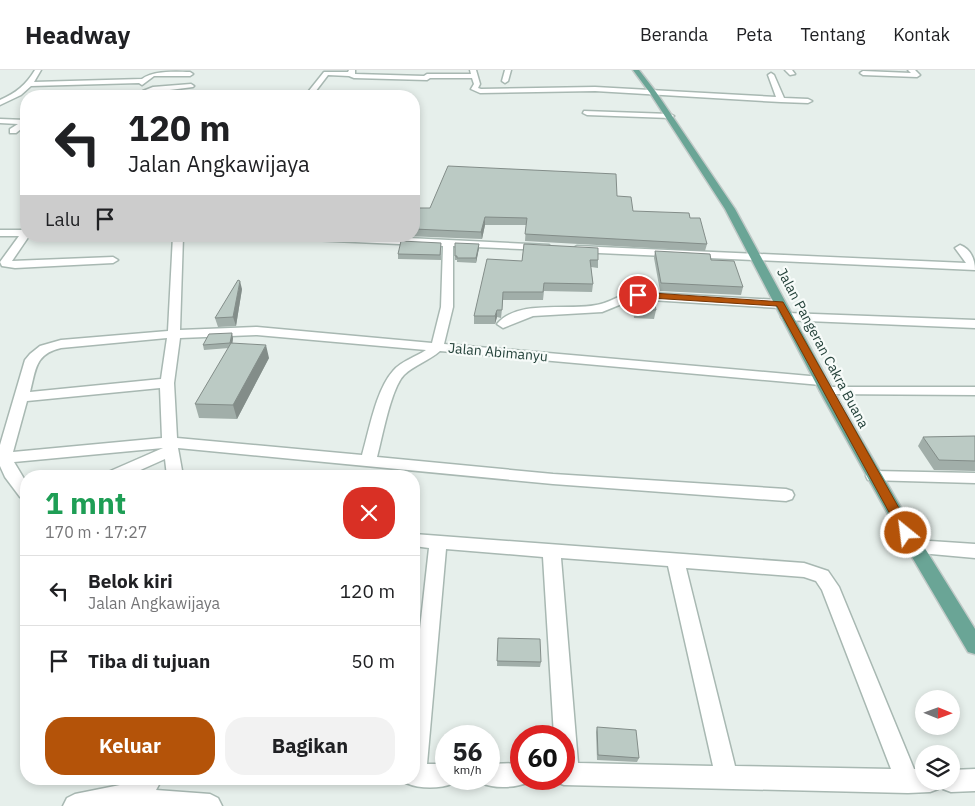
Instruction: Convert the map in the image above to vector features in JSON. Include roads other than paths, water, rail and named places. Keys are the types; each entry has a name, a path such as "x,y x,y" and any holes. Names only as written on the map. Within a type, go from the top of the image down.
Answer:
{"main road":[{"name":"Jalan Pangeran Cakra Buana","path":"636,70 670,116 730,209 874,476 914,547 975,646"}],"street":[{"path":"25,90 31,84 38,70"},
{"path":"505,81 508,70"},
{"path":"862,73 918,74 911,70"},
{"path":"31,84 142,82 154,74 190,72 191,90"},
{"path":"314,90 326,73 352,72 376,77 473,73 477,84 474,89 480,91 524,92 563,89 808,101"},
{"path":"417,85 425,81 426,75"},
{"path":"774,78 781,100"},
{"path":"155,90 191,86"},
{"path":"0,103 20,94"},
{"path":"587,113 670,116"},
{"path":"0,121 20,122"},
{"path":"13,131 20,126"},
{"path":"0,233 20,232"},
{"path":"20,240 4,263 15,265 113,260"},
{"path":"420,241 756,259 975,268"},
{"path":"174,470 167,384 174,334 178,242"},
{"path":"368,460 382,410 394,378 437,347 446,318 448,303 446,271 448,242"},
{"path":"960,248 975,268"},
{"path":"503,324 518,316 533,312 602,308 633,295 780,304"},
{"path":"787,317 975,324"},
{"name":"Jalan Abimanyu","path":"2,458 32,360 38,352 47,347 61,344 174,334 257,331 824,386 975,391"},
{"path":"21,397 167,384"},
{"path":"125,470 171,446"},
{"path":"20,485 2,458 171,446 368,460 553,478 786,495"},
{"path":"874,476 975,478"},
{"path":"420,540 804,570 822,576 830,587 915,773"},
{"path":"420,717 438,542"},
{"path":"914,547 975,551"},
{"path":"551,550 563,725"},
{"path":"675,560 727,778"},
{"path":"420,775 435,774"},
{"path":"575,774 915,782"},
{"path":"960,781 975,780"},
{"path":"75,806 144,786 148,802 210,806"}]}
